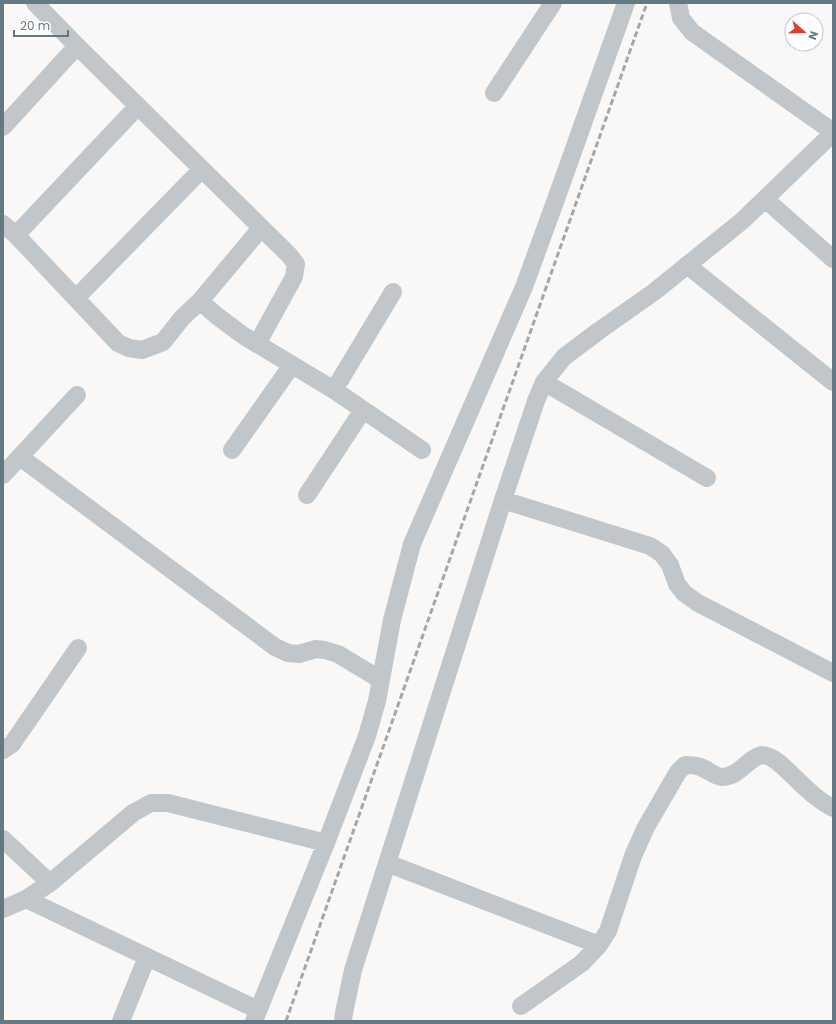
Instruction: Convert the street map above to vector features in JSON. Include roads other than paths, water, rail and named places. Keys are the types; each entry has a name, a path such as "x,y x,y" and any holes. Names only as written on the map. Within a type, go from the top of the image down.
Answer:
{"street":[{"path":"35,3 289,254 296,264 294,278 257,344"},
{"path":"494,93 553,3"},
{"path":"26,899 147,957 256,1016 326,843 367,736 377,701 392,620 412,544 524,287 556,202 626,3"},
{"path":"343,1021 353,970 503,500 536,401 544,382 564,357 654,292 742,221 833,132 692,32 681,18 678,3"},
{"path":"3,127 77,46"},
{"path":"138,106 9,230 118,343 129,348 142,350 163,342 182,318 200,301 261,228"},
{"path":"76,298 202,169"},
{"path":"765,199 833,259"},
{"path":"687,265 833,382"},
{"path":"334,390 393,292"},
{"path":"200,301 244,336 334,390 422,450"},
{"path":"232,450 292,364"},
{"path":"544,382 707,478"},
{"path":"3,475 77,394"},
{"path":"307,495 363,410"},
{"path":"20,457 275,647 299,654 316,649 338,654 381,680"},
{"path":"503,500 650,546 662,554 670,565 677,584 684,593 698,603 833,673"},
{"path":"3,750 12,744 78,648"},
{"path":"521,1006 582,963 599,945 608,931 633,856 646,827 678,772 685,765 701,767 720,777 737,772 753,759 761,755 768,755 779,762 808,790 833,808"},
{"path":"3,909 26,899 50,883 133,813 150,803 168,803 326,843"},
{"path":"3,839 50,883"},
{"path":"387,863 599,945"},
{"path":"121,1021 147,957"}],"railway":[{"path":"286,1021 647,3"}]}
